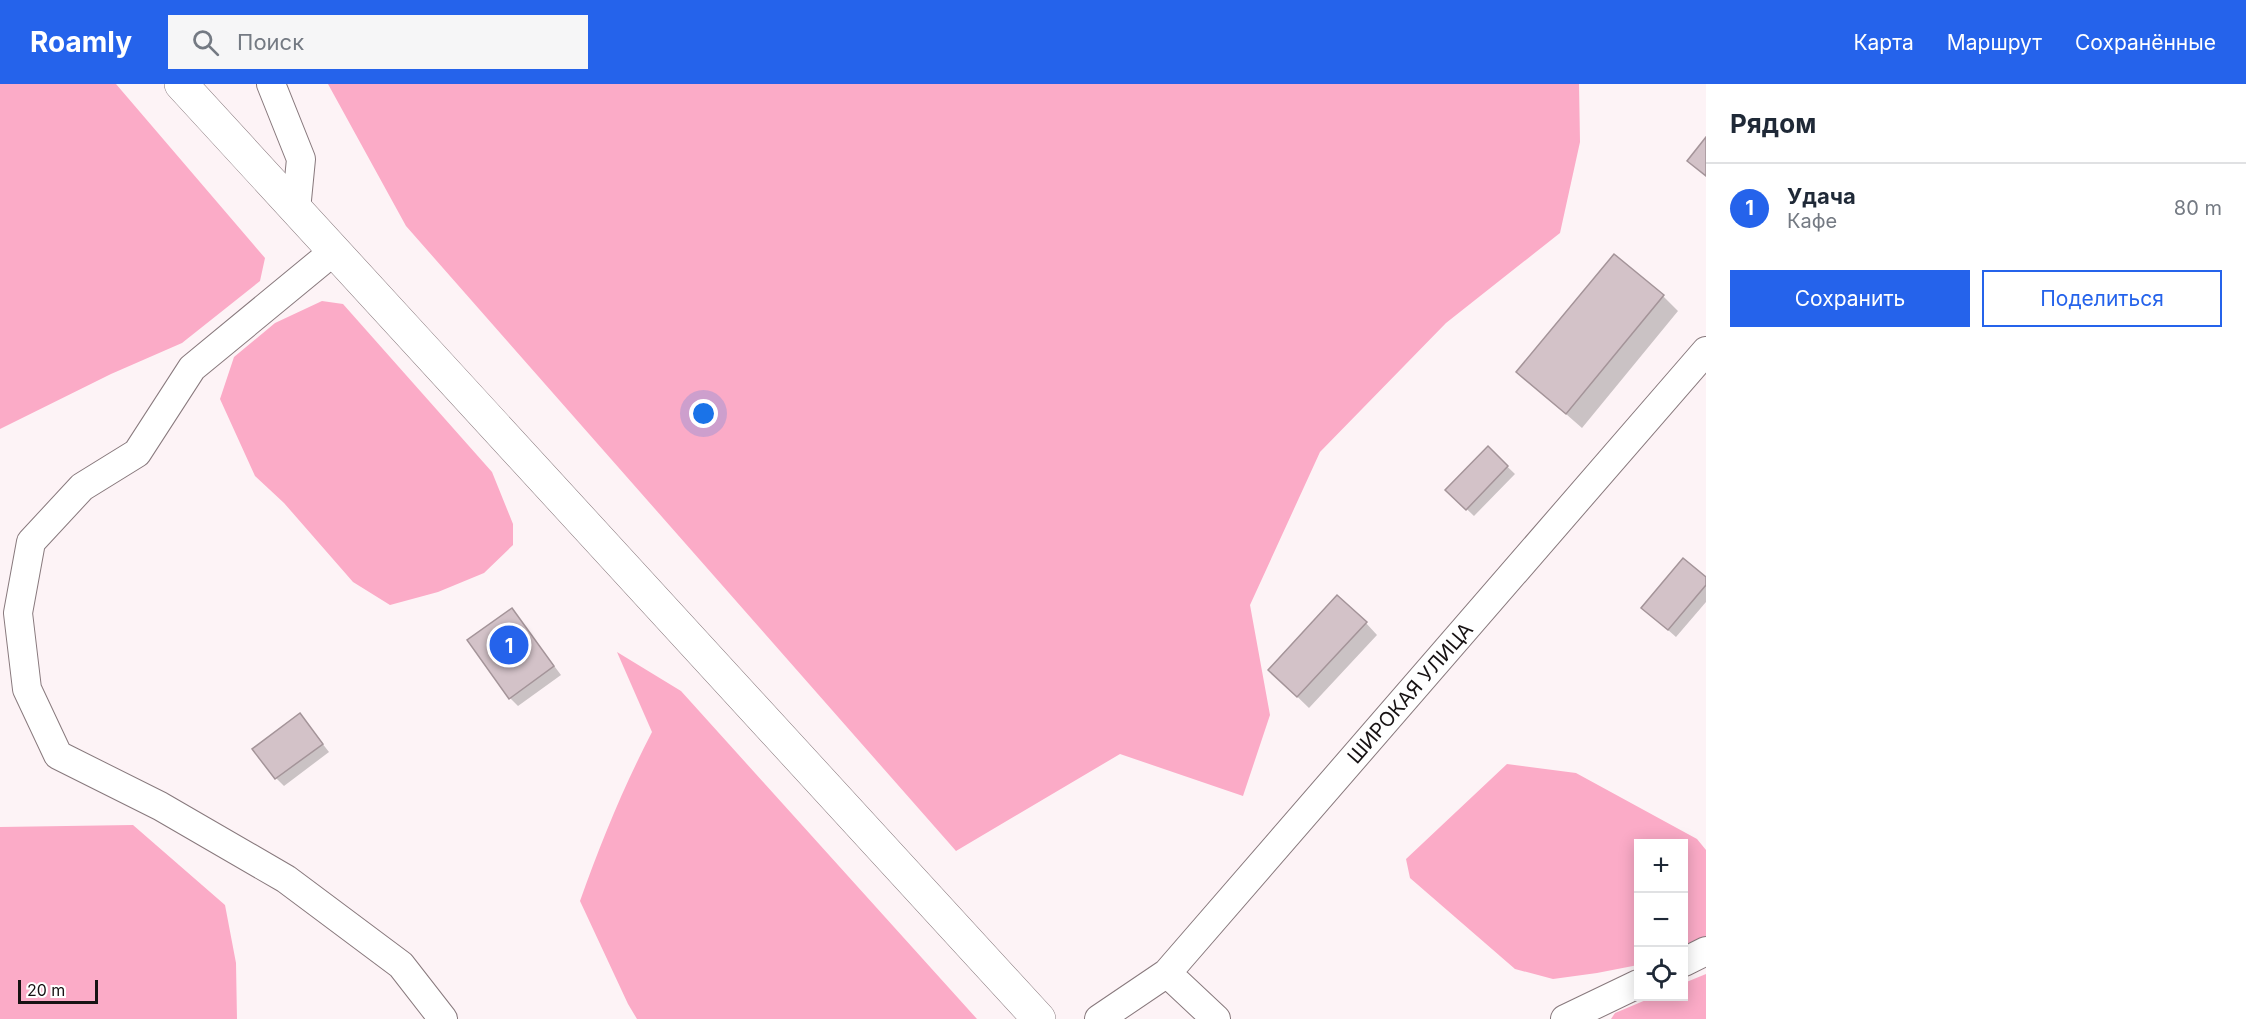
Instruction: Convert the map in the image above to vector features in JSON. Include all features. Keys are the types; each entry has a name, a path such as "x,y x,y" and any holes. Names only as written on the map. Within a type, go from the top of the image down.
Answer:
{"main road":[{"path":"181,84 1039,1019"}],"street":[{"path":"271,84 301,159 296,210"},
{"path":"334,251 192,368 137,453 82,487 31,542 18,613 27,689 58,755 160,806 286,879 401,965 443,1019"},
{"name":"ШИРОКАЯ УЛИЦА","path":"1099,1019 1167,972 1706,351"},
{"path":"1688,960 1706,951"},
{"path":"1167,972 1216,1019"},
{"path":"1565,1019 1634,986"}],"shaded area":[{"path":"0,84 116,84 265,258 260,281 182,343 111,374 0,429"},
{"path":"328,84 1579,84 1580,142 1560,233 1446,323 1320,452 1250,605 1270,715 1243,796 1120,754 956,851 406,226"},
{"path":"322,301 343,304 492,472 513,524 513,545 484,573 438,592 390,605 353,582 284,503 255,476 220,399 234,357 275,323"},
{"path":"617,652 681,691 977,1019 637,1019 580,901 613,815 652,732"},
{"path":"1507,764 1576,773 1697,839 1706,850 1706,942 1688,948 1688,839 1634,839 1634,966 1553,979 1515,969 1410,878 1406,859"},
{"path":"133,825 225,905 236,963 237,1019 0,1019 0,827"},
{"path":"1706,974 1706,1019 1611,1019 1615,1013 1644,1001 1688,1001 1688,981"}],"building":[{"path":"1706,137 1706,176 1687,161"},
{"path":"1614,254 1664,295 1566,414 1516,372"},
{"path":"1488,446 1508,466 1466,510 1445,490"},
{"path":"1683,558 1706,577 1706,585 1668,630 1641,608"},
{"path":"1337,595 1367,622 1297,697 1268,670"},
{"path":"512,608 554,666 509,699 467,640"},
{"path":"300,713 323,744 275,779 252,749"}],"place":[{"name":"Удача","path":"509,645"}]}
